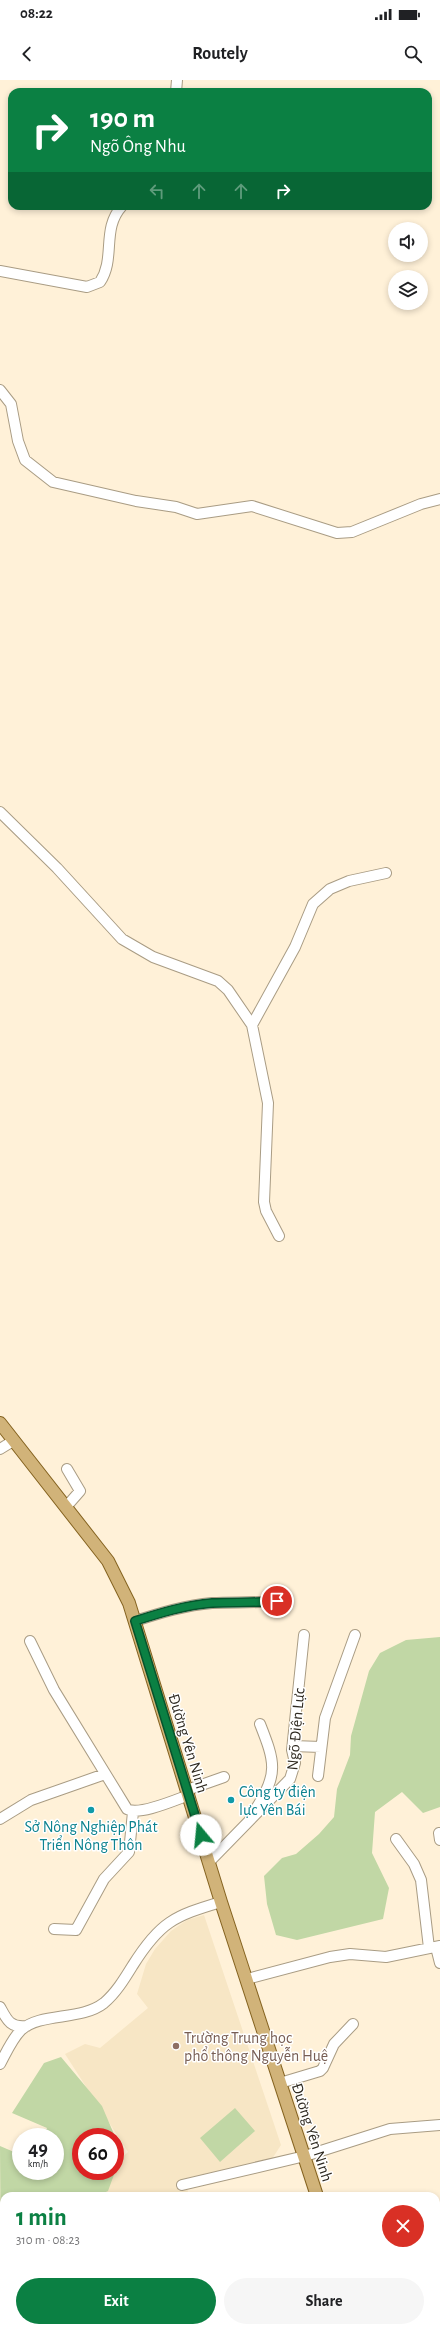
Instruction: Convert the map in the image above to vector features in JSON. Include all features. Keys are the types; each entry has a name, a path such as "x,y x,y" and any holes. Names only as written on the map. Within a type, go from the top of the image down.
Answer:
{"main road":[{"name":"Đường Yên Ninh","path":"0,1423 108,1561 129,1603 221,1902 316,2192"}],"street":[{"path":"0,271 87,287 100,282 107,268 110,228 120,210"},
{"path":"0,390 8,398 15,420 18,441 25,460 53,482 136,501 176,507 197,514 213,513 247,505 320,529 346,533 421,504 440,499"},
{"path":"0,812 57,868 122,939 153,957 218,981 228,990 252,1025 268,1103 264,1202 266,1212 279,1236"},
{"path":"252,1025 295,947 313,904 330,889 349,881 386,873"},
{"path":"0,1449 13,1441"},
{"path":"66,1507 80,1491 67,1469"},
{"path":"135,1621 166,1611 212,1603 241,1604 277,1601"},
{"name":"Ngõ Điện Lực","path":"209,1862 290,1779 295,1763 292,1746 304,1635"},
{"path":"318,1776 325,1718 355,1635"},
{"path":"30,1641 54,1690 125,1807 133,1812"},
{"path":"242,1829 264,1796 273,1767 272,1757 260,1724"},
{"path":"292,1746 321,1747"},
{"path":"0,1819 31,1800 105,1774"},
{"path":"133,1812 224,1777"},
{"path":"54,1928 76,1930 104,1879 129,1852 133,1812"},
{"path":"396,1838 414,1864 420,1880 435,1947 440,1962"},
{"path":"0,2007 10,2024 16,2026 27,2026 91,2010 103,2004 118,1987 154,1934 164,1924 180,1915 221,1902"},
{"path":"247,1979 330,1957 350,1954 386,1957 435,1947"},
{"path":"280,2084 320,2071 324,2068 334,2044 353,2024"},
{"path":"0,2064 15,2037 27,2026"},
{"path":"182,2185 305,2156 390,2129 440,2124"}],"shaded area":[{"name":"Trường Trung học phổ thông Nguyễn Huệ","path":"204,1915 281,2145 272,2159 187,2178 188,2192 86,2192 102,2180 124,2180 124,2156 128,2152 124,2146 124,2128 113,2128 65,2054 85,2044 100,2048 148,2008 137,1994 146,1964 155,1949 171,1931 187,1920"}],"green space":[{"path":"440,1637 440,1807 423,1813 402,1792 375,1812 372,1853 389,1888 383,1919 297,1940 276,1935 267,1904 264,1876 282,1858 296,1854 319,1834 334,1817 337,1789 350,1755 351,1736 369,1671 380,1653 406,1640"},
{"path":"61,2057 102,2106 111,2128 72,2128 72,2180 112,2180 108,2191 0,2192 0,2146 12,2151 12,2180 64,2180 64,2128 47,2128 12,2113 44,2063"},
{"path":"235,2108 255,2131 220,2162 200,2138"}],"place":[{"name":"Công ty điện lực Yên Bái","path":"231,1800"},
{"name":"Sở Nông Nghiệp Phát Triển Nông Thôn","path":"91,1810"},
{"name":"Trường Trung học phổ thông Nguyễn Huệ","path":"176,2046"}],"route":[{"path":"201,1835 135,1621 166,1611 212,1603 241,1604 277,1601"}]}
